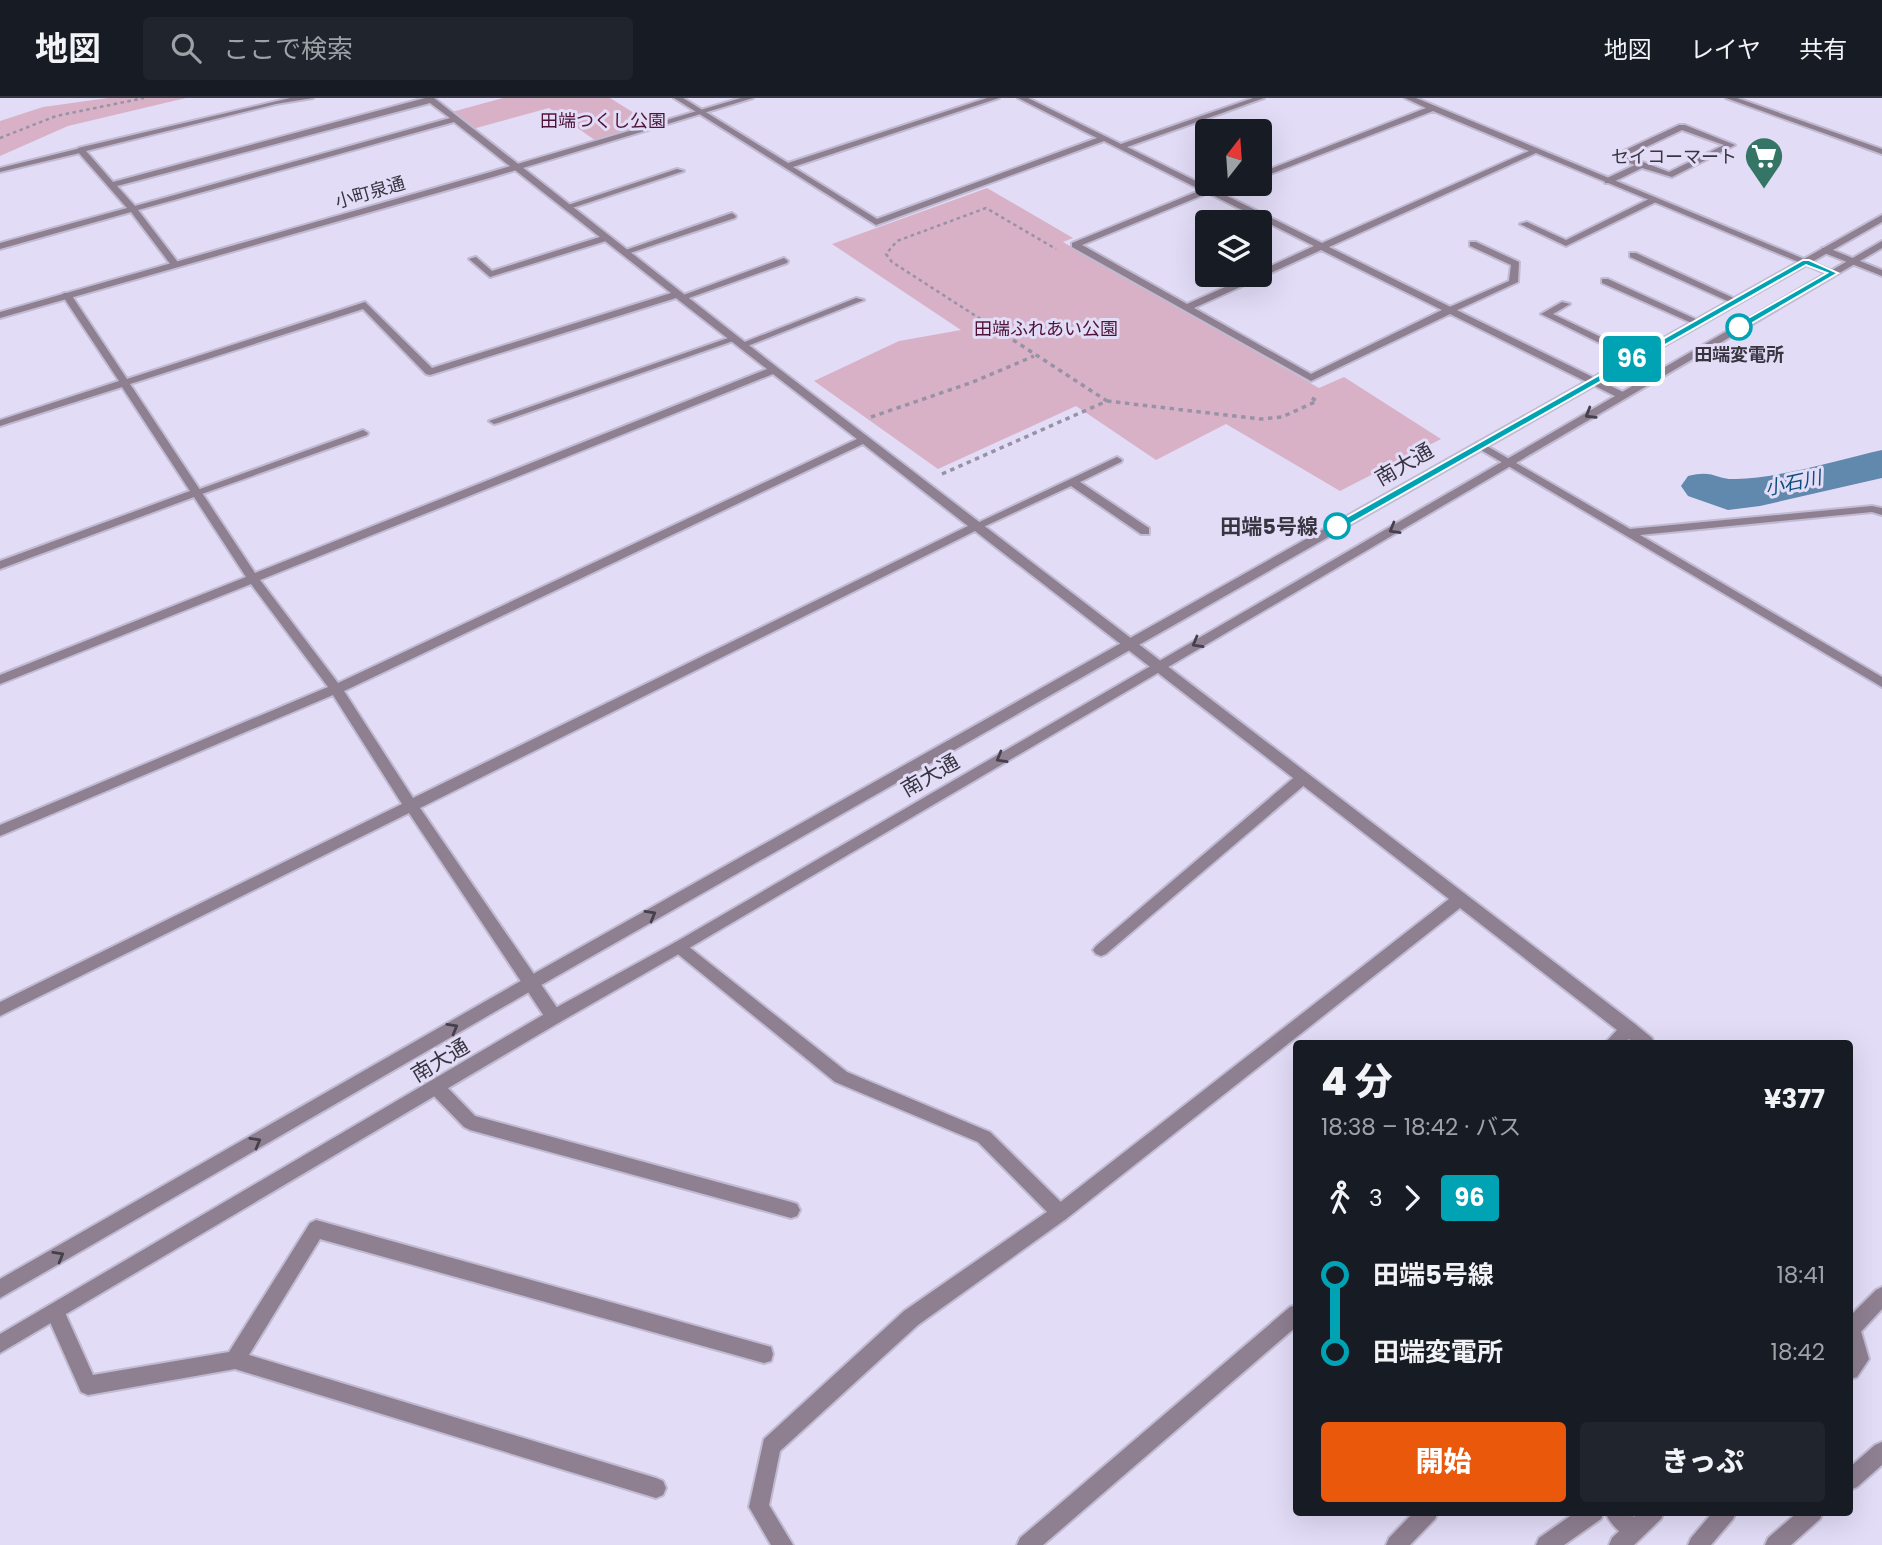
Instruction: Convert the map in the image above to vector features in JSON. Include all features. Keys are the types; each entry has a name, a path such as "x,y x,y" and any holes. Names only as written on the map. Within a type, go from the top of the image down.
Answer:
{"street":[{"path":"0,170 276,102 309,98"},
{"path":"678,98 876,222 1103,139"},
{"name":"小町泉通","path":"0,314 749,98"},
{"path":"787,166 995,98"},
{"path":"1022,98 1195,184"},
{"path":"1120,147 1261,98"},
{"path":"1409,98 1833,273"},
{"path":"1730,98 1877,150 1882,144"},
{"path":"111,185 430,99 774,370 1642,1040"},
{"path":"1272,171 1433,108"},
{"path":"0,246 455,119"},
{"path":"1608,181 1642,165 1669,175 1731,145 1682,127 1620,156 1642,165"},
{"path":"81,150 132,208 174,263"},
{"path":"1272,268 1535,151"},
{"path":"566,207 680,171"},
{"path":"1202,196 1075,245 1311,378 1513,282 1516,264 1473,244"},
{"path":"1220,196 1621,395"},
{"path":"1524,223 1566,243 1653,200"},
{"path":"624,252 732,216"},
{"name":"南大通","path":"0,1289 531,984 1882,218"},
{"path":"473,259 491,274 606,238"},
{"name":"南大通","path":"0,1345 554,1017 679,947 1882,244"},
{"path":"1825,250 1882,273"},
{"path":"1633,255 1735,301"},
{"path":"0,423 365,305 430,372 681,296 784,261"},
{"path":"1605,281 1698,322"},
{"path":"1188,307 1231,287"},
{"path":"67,295 122,383 253,579 336,689 411,806 554,1017"},
{"path":"495,421 859,300"},
{"path":"1565,304 1546,314 1635,357"},
{"path":"0,680 774,370"},
{"path":"0,565 363,433"},
{"path":"0,831 336,689 866,439"},
{"path":"1480,445 1882,683"},
{"path":"0,1009 977,526 1116,460"},
{"path":"1072,481 1145,531"},
{"path":"1630,532 1872,509 1882,512"},
{"path":"1101,950 1303,778"},
{"path":"783,1545 759,1507 771,1446 911,1318 1060,1213 1460,899"},
{"path":"679,947 841,1076 984,1137 1060,1213"},
{"path":"1616,1040 1629,1029"},
{"path":"436,1087 470,1122 791,1210"},
{"path":"235,1360 316,1229 764,1354"},
{"path":"1853,1326 1882,1296"},
{"path":"55,1313 89,1385 235,1360 656,1488"},
{"path":"1027,1545 1293,1317"},
{"path":"1853,1338 1860,1359 1853,1367"},
{"path":"1853,1477 1882,1452"},
{"path":"1396,1545 1424,1516"},
{"path":"1546,1545 1588,1516"},
{"path":"1619,1516 1634,1531"},
{"path":"1619,1545 1650,1516"},
{"path":"1698,1545 1723,1516"},
{"path":"1775,1545 1808,1516"}],"path":[{"path":"0,138 56,116 144,98"},
{"path":"1057,250 986,208 897,241 886,254 892,262 1107,401 1260,419 1282,417 1317,401 1305,394"},
{"path":"847,425 973,382 1034,356"},
{"path":"922,483 1107,401"}],"green space":[{"path":"108,98 186,98 68,126 0,156 0,121 43,107"},
{"name":"田端つくし公園","path":"503,98 610,98 655,126 599,143 549,108 469,130 448,113"},
{"name":"田端ふれあい公園","path":"987,188 1073,238 1063,242 1319,388 1344,377 1441,439 1340,491 1226,424 1156,460 1076,406 938,469 814,381 899,341 961,330 832,244"}],"waterway":[{"name":"小石川","path":"1705,486 1728,495 1760,491 1882,464"}],"bus line":[{"name":"96","path":"1337,526 1806,261 1833,273 1739,327"}],"place":[{"name":"セイコーマート","path":"1764,190"},
{"name":"田端変電所","path":"1739,327"},
{"name":"田端5号線","path":"1337,526"}]}
